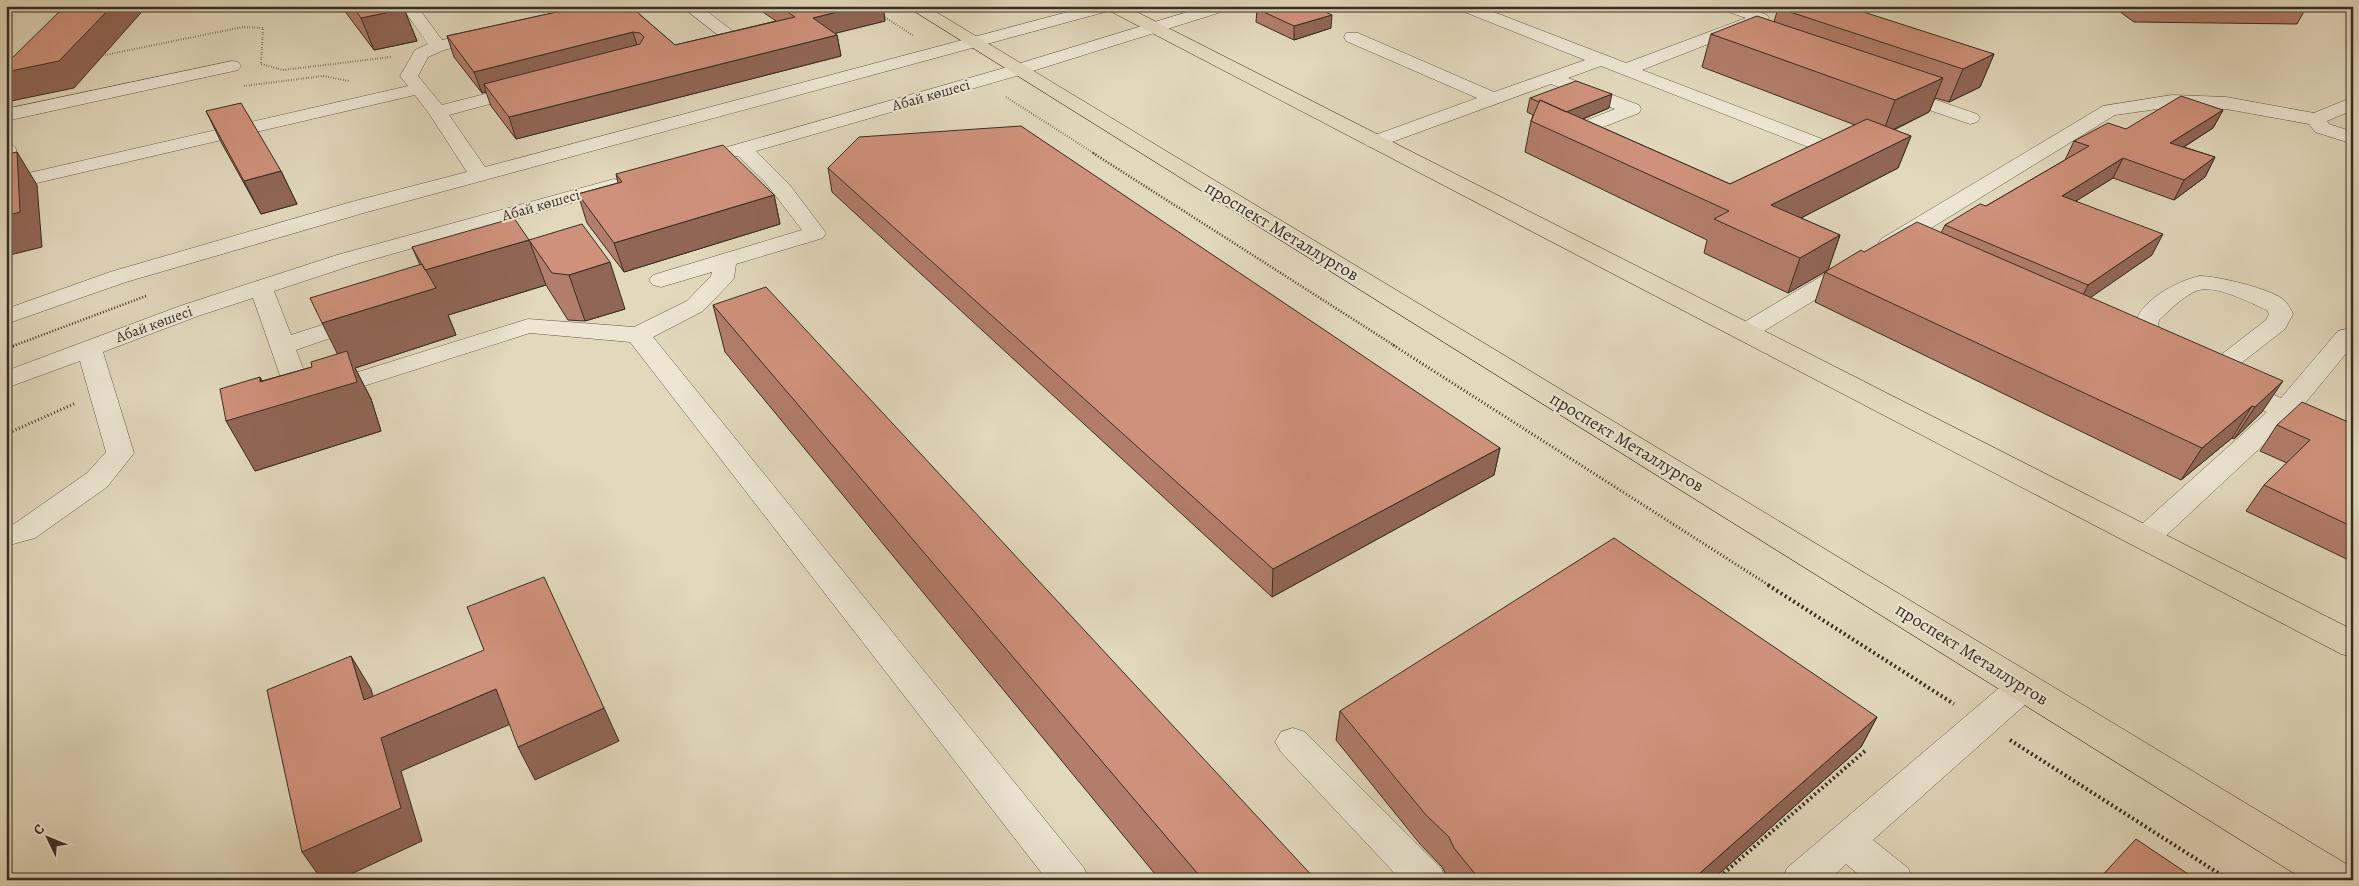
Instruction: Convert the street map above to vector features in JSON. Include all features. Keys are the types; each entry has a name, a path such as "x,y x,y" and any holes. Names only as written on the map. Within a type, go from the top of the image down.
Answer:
{"main road":[{"name":"проспект Металлургов","path":"914,6 2339,880"},
{"path":"1111,6 2353,645"}],"street":[{"path":"409,6 438,46"},
{"path":"479,174 438,112 409,76 421,54 438,46 558,18 546,6"},
{"path":"689,6 738,42"},
{"path":"6,317 118,277 479,174 1111,6"},
{"name":"Абай көшесі","path":"676,168 1017,70 1226,6"},
{"path":"1463,6 1823,146 1797,157"},
{"path":"1627,69 1761,18 1726,6"},
{"path":"1724,32 1751,41"},
{"path":"1352,37 1494,98"},
{"path":"1374,142 1602,60"},
{"path":"6,115 232,66"},
{"path":"1551,78 1632,110 1577,131 1613,147"},
{"path":"438,112 543,84"},
{"path":"1879,86 1970,118"},
{"path":"6,149 11,183 418,89"},
{"path":"1745,332 2110,110 2172,101 2226,103 2316,119 2353,103"},
{"path":"2316,119 2322,128 2353,138"},
{"path":"661,280 815,233 780,189 753,158 742,149"},
{"name":"Абай көшесі","path":"6,380 189,311 344,260 628,181"},
{"path":"1899,239 1926,251"},
{"path":"261,287 301,398 528,326 638,335 695,306 722,278 724,261"},
{"path":"282,346 384,312"},
{"path":"638,335 1070,880"},
{"path":"2145,538 2285,410 2347,336 2353,337"},
{"path":"2127,340 2200,362 2285,410 2353,438"},
{"path":"12,538 97,480 120,453 90,347"},
{"path":"1800,880 2024,686"},
{"path":"1293,742 1427,880"},
{"path":"1846,841 1894,880"}],"path":[{"path":"1000,93 2228,880"},
{"path":"6,434 78,402"},
{"path":"1716,880 1866,750"}],"building":[{"path":"65,6 112,6 59,61 6,72 6,64"},
{"path":"352,6 402,6 404,9 361,18"},
{"path":"584,6 630,6 675,45 795,17 779,6 861,6 813,18 837,35 509,117 484,84 640,44 644,37 640,33 633,32 474,72 447,36"},
{"path":"1266,6 1313,6 1332,15 1294,26 1257,9"},
{"path":"1783,6 1845,6 1994,54 1963,69 1778,8"},
{"path":"1757,16 1943,78 1895,100 1711,34"},
{"path":"1576,81 1612,94 1566,112 1540,100 1539,102 1530,98"},
{"path":"2181,96 2223,110 2170,143 2215,157 2184,180 2123,158 2062,196 2163,234 2088,285 1945,225 1980,204 1986,206 2089,146 2074,141 2108,123 2126,129"},
{"path":"1540,100 1730,184 1867,119 1911,136 1771,205 1840,235 1800,258 1714,219 1729,211 1531,121"},
{"path":"241,103 281,171 244,181 206,111"},
{"path":"1021,126 1500,448 1273,569 828,168 859,137"},
{"path":"723,145 774,195 614,243 578,194 622,182 616,174"},
{"path":"17,152 20,212 6,216 6,154"},
{"path":"514,218 529,240 425,270 412,247"},
{"path":"1917,222 2283,381 2255,407 2252,406 2202,448 1825,272 1861,250 1864,252"},
{"path":"582,224 610,262 569,275 552,273 529,240"},
{"path":"422,264 436,288 322,323 310,298"},
{"path":"766,287 1316,880 1203,880 713,305"},
{"path":"347,351 357,382 226,421 220,389 260,377 260,382 312,367 311,362"},
{"path":"2302,402 2353,424 2353,527 2264,485 2310,440 2277,425"},
{"path":"1614,538 1877,717 1692,880 1480,880 1454,848 1449,837 1426,815 1340,711"},
{"path":"544,577 604,708 518,747 496,689 381,738 401,808 302,852 267,690 351,656 364,700 484,650 467,607"},
{"path":"2136,839 2197,880 2098,880"}]}
